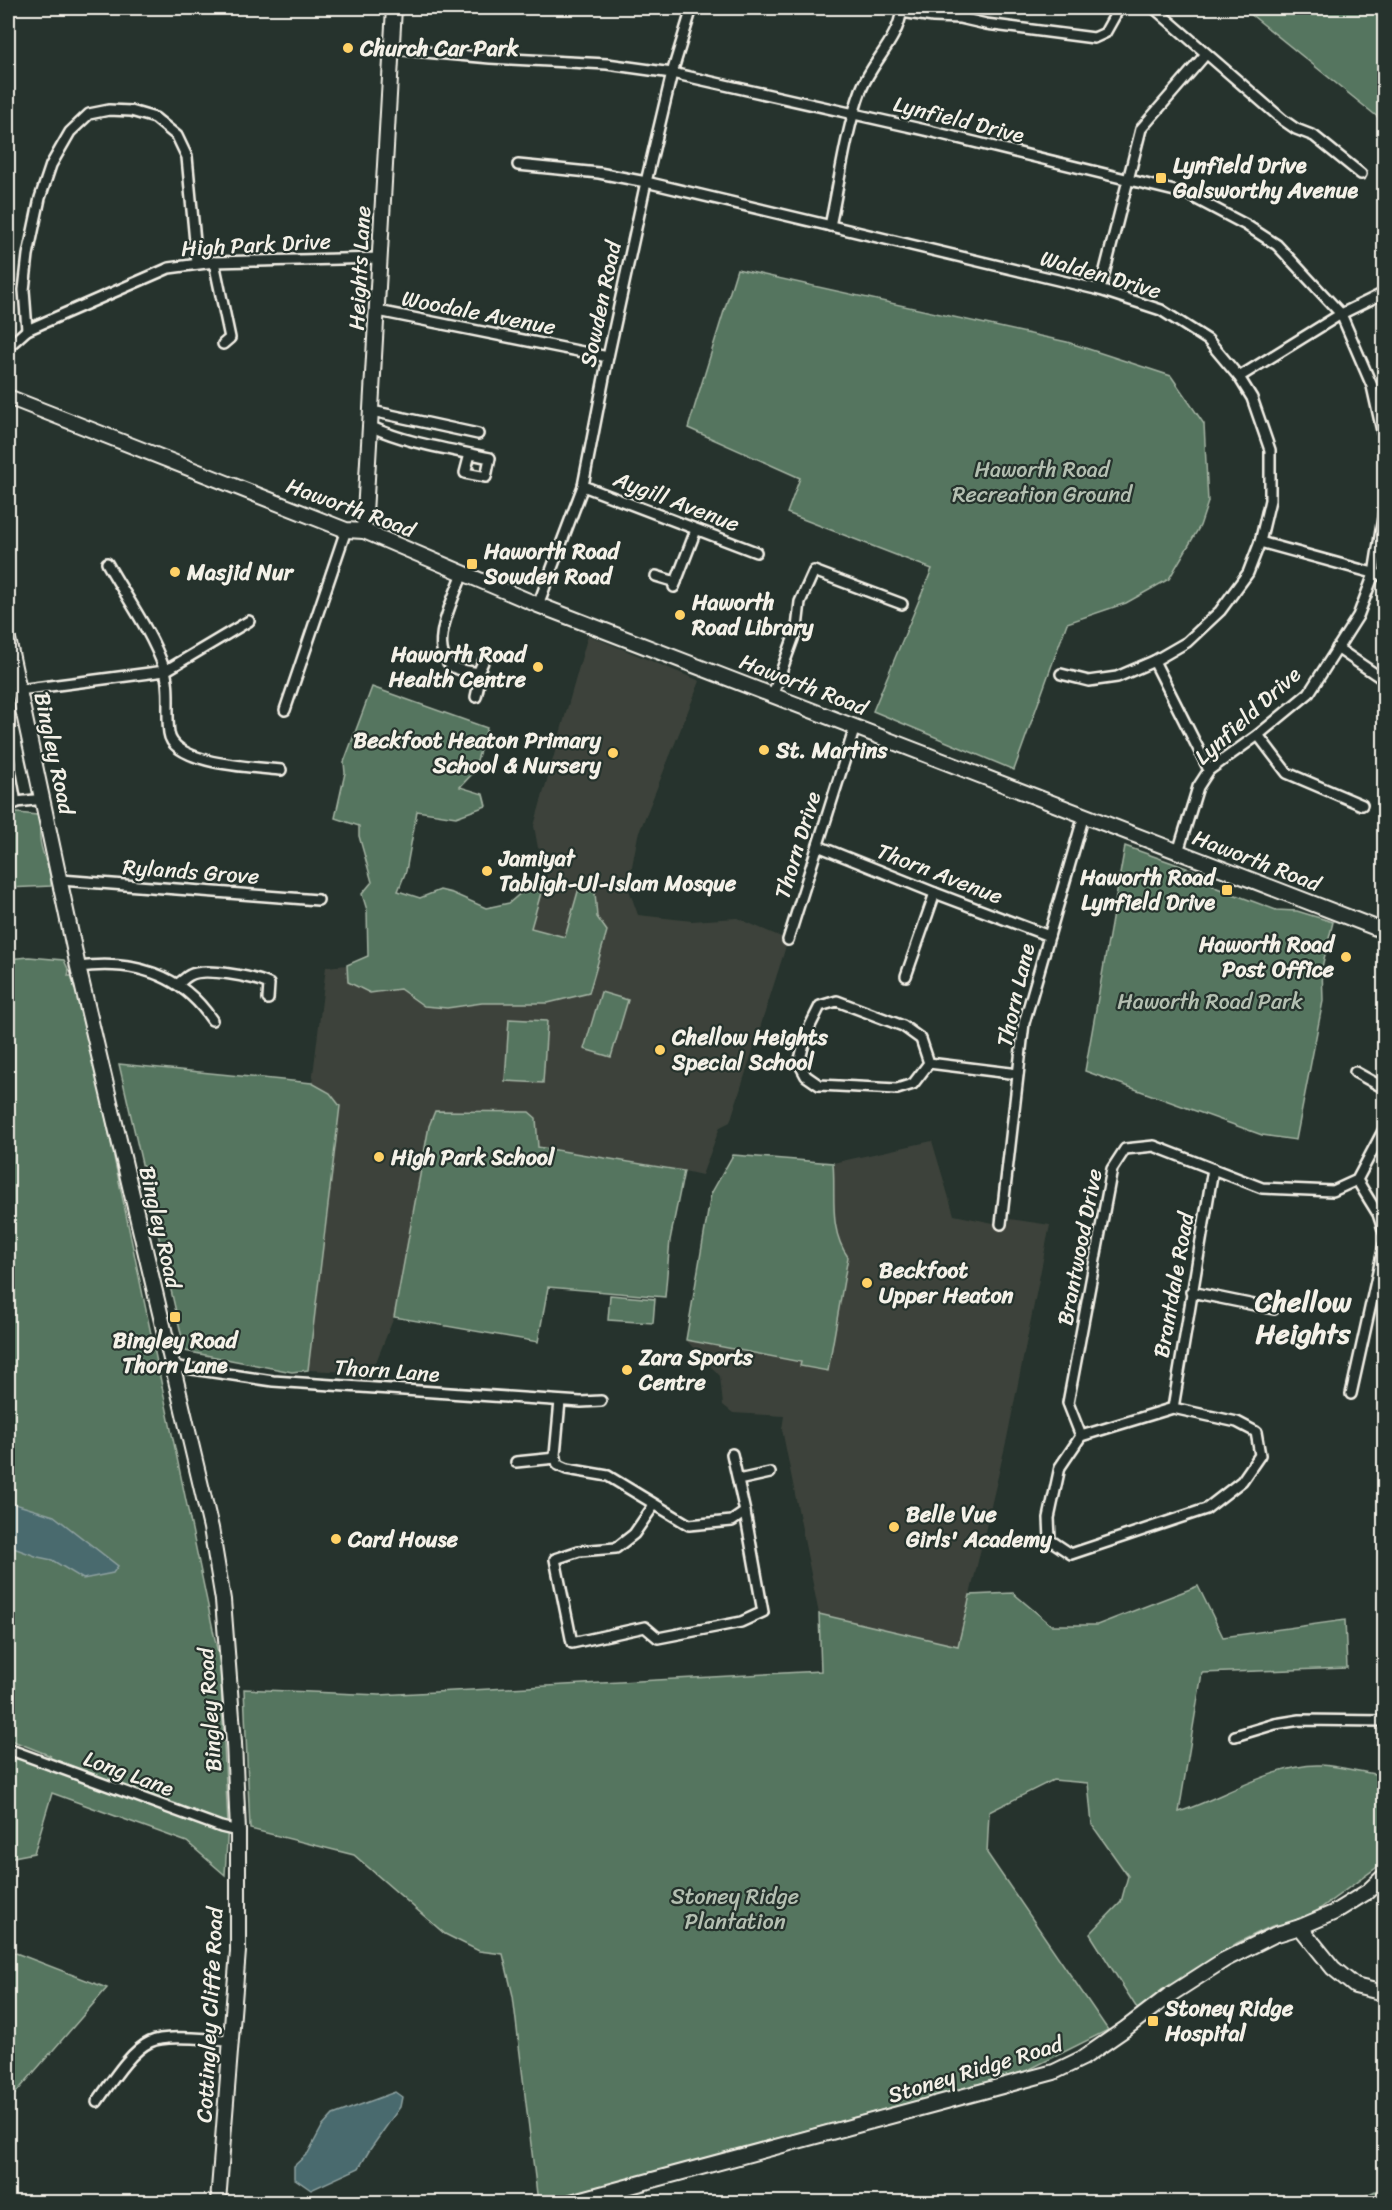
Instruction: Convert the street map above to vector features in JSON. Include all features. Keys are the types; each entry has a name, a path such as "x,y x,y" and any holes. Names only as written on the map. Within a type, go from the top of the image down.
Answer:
{"main road":[{"name":"Heights Lane","path":"364,531 372,427 394,8"},
{"name":"Haworth Road","path":"8,398 346,530 364,531 538,605 1384,931"},
{"name":"Bingley Road","path":"8,639 78,967 211,1528 223,1600 238,1831"},
{"name":"Cottingley Cliffe Road","path":"218,2202 238,1951 238,1831"},
{"name":"Stoney Ridge Road","path":"571,2202 1054,2072 1083,2058 1168,1996 1224,1960 1274,1935 1333,1914 1367,1892 1384,1876"},
{"path":"1300,1927 1333,1968 1355,1986 1384,1993"}],"street":[{"name":"Sowden Road","path":"538,605 584,486 608,357 646,182 672,73 692,8"},
{"path":"830,226 861,89 896,31 902,10 933,17 960,18 986,24 1094,38 1104,33 1119,8"},
{"path":"1154,8 1283,120 1296,129 1314,136 1361,174"},
{"name":"Lynfield Drive","path":"393,49 490,58 607,64 672,73 854,113 1187,194 1246,225 1277,245 1341,314 1372,386 1384,440"},
{"path":"1100,290 1141,129 1206,54"},
{"path":"27,330 24,290 28,255 40,198 51,165 60,149 70,132 89,114 131,111 155,118 177,136 187,157 197,263"},
{"name":"Walden Drive","path":"518,165 599,173 646,182 1100,290 1161,310 1208,340 1239,377 1252,398 1270,450 1270,500 1260,542 1248,573 1220,611 1187,642 1154,661 1117,677 1089,681 1060,674"},
{"name":"High Park Drive","path":"8,347 27,330 169,268 214,262 381,258"},
{"path":"214,262 230,338 223,344"},
{"path":"1239,377 1341,314 1384,293"},
{"name":"Woodale Avenue","path":"378,311 608,357"},
{"path":"1372,386 1384,385"},
{"path":"372,411 478,434"},
{"path":"372,427 395,438 470,454"},
{"name":"Aygill Avenue","path":"584,486 756,552"},
{"name":"Lynfield Drive","path":"1178,852 1198,787 1209,770 1258,735 1309,693 1358,616 1374,574 1384,511"},
{"path":"285,710 346,530"},
{"path":"656,576 675,585 696,530"},
{"path":"1260,542 1384,576"},
{"path":"107,563 157,651 165,671 169,736 182,751 210,761 281,770"},
{"path":"773,694 797,628 800,602 813,571 902,604"},
{"path":"463,573 441,633 441,648 446,660 456,669 478,673"},
{"path":"19,690 165,671 249,621"},
{"path":"1337,648 1384,680"},
{"path":"1154,661 1209,770"},
{"path":"476,697 480,679 478,673 483,662"},
{"name":"Thorn Drive","path":"788,940 855,727"},
{"path":"1258,735 1287,773 1362,805"},
{"path":"8,758 12,803 43,799"},
{"name":"Thorn Lane","path":"1001,1224 1024,1023 1084,815"},
{"name":"Thorn Avenue","path":"818,846 1049,936"},
{"name":"Rylands Grove","path":"61,880 318,900"},
{"path":"906,976 935,893"},
{"path":"78,967 105,963 154,974 178,984 202,1004 212,1020"},
{"path":"178,984 191,974 204,972 236,975 268,984 268,999"},
{"path":"837,1001 903,1026 921,1039 929,1063 913,1084 897,1089 819,1085 806,1076 799,1063 807,1032 820,1006 837,1001"},
{"path":"929,1063 1017,1074"},
{"path":"1355,1072 1384,1088"},
{"path":"1384,1130 1357,1180 1378,1214 1384,1232"},
{"name":"Brantwood Drive","path":"1081,1436 1068,1403 1112,1169 1125,1149 1154,1146 1262,1188 1333,1191 1357,1180"},
{"name":"Brantdale Road","path":"1173,1408 1213,1169"},
{"path":"1351,1394 1384,1245"},
{"path":"1191,1292 1274,1309"},
{"name":"Thorn Lane","path":"172,1366 273,1381 560,1401 601,1401"},
{"path":"560,1401 556,1458 558,1466 608,1476 689,1525 732,1521 745,1512"},
{"path":"1173,1408 1237,1422 1256,1432 1260,1455 1242,1481 1206,1509 1071,1554 1050,1540 1049,1518 1060,1467 1081,1436 1173,1408"},
{"path":"654,1505 634,1534 616,1548 579,1551 555,1559 572,1643 645,1627 658,1638 741,1622 763,1612 732,1454"},
{"path":"516,1462 556,1458"},
{"path":"738,1480 770,1473"},
{"path":"1235,1736 1275,1724 1300,1720 1384,1721"},
{"name":"Long Lane","path":"8,1749 221,1827 238,1831"},
{"path":"97,2102 119,2072 151,2042 172,2038 231,2040"}],"shaded area":[{"path":"588,635 700,681 638,835 628,887 638,915 692,921 737,918 788,940 730,1122 720,1127 702,1175 537,1146 536,1118 435,1112 429,1126 394,1317 376,1362 361,1363 351,1372 308,1370 330,1188 330,1093 312,1083 326,967 347,965 349,982 370,993 400,989 424,1006 447,1008 482,1003 597,917 595,893 579,889 566,938 531,928 552,853 538,848 534,826"},
{"name":"Beckfoot Upper Heaton","path":"932,1141 954,1215 1008,1226 1010,1219 1050,1225 1007,1438 958,1646 819,1614 782,1429 784,1416 733,1413 723,1405 720,1376 686,1340 711,1194 733,1155 833,1163"}],"green space":[{"path":"1243,8 1384,8 1384,122 1374,114"},
{"name":"Haworth Road Recreation Ground","path":"737,269 1067,342 1171,376 1204,424 1208,502 1200,526 1169,579 1126,603 1067,623 1014,770 873,711 932,569 787,513 800,478 688,428"},
{"path":"372,687 487,728 473,773 460,787 483,794 486,806 456,817 417,811 406,871 398,891 420,898 440,890 486,908 509,903 529,886 541,893 531,928 565,937 579,888 595,892 597,917 607,931 589,993 548,1003 482,1003 447,1008 424,1006 400,989 370,993 348,982 347,965 368,956 367,910 362,894 372,882 359,836 359,826 335,818 345,773 344,762"},
{"path":"8,812 37,815 39,818 41,845 50,874 51,886 8,888"},
{"name":"Haworth Road Park","path":"1125,846 1195,871 1217,888 1276,910 1297,911 1333,922 1322,967 1323,1001 1296,1140 1262,1135 1085,1071"},
{"path":"29,957 64,960 69,971 68,976 76,976 220,1663 228,1824 225,1875 187,1842 52,1793 34,1853 8,1858 8,1760 51,1756 8,1739 8,959"},
{"path":"601,992 628,1000 611,1057 584,1049"},
{"path":"509,1019 547,1021 543,1083 505,1081"},
{"path":"119,1064 312,1083 330,1093 340,1106 308,1370 292,1372 185,1351"},
{"path":"435,1111 529,1112 536,1118 538,1147 684,1171 670,1240 665,1297 548,1287 538,1342 394,1317 429,1126"},
{"path":"733,1155 833,1163 835,1223 848,1257 828,1371 800,1366 801,1362 686,1340 711,1194"},
{"path":"610,1295 655,1299 653,1323 608,1320"},
{"name":"Stoney Ridge Plantation","path":"1198,1586 1223,1637 1345,1620 1347,1668 1202,1673 1179,1812 1267,1776 1304,1766 1341,1767 1375,1774 1384,1811 1384,1862 1314,1913 1289,1923 1272,1926 1237,1943 1138,2010 1090,1934 1121,1902 1128,1876 1092,1825 1088,1783 1053,1780 989,1812 987,1853 1108,2030 1026,2071 542,2202 538,2202 513,1996 503,1954 479,1951 445,1934 354,1855 250,1829 244,1689 380,1695 821,1671 819,1614 958,1646 970,1595 1013,1593 1051,1625 1097,1625"},
{"path":"8,1950 107,1988 8,2102"},
{"path":"1384,2187 1384,2202 1352,2202"}],"water":[{"path":"8,1499 15,1504 54,1516 118,1566 113,1573 83,1579 52,1560 8,1546"},
{"path":"395,2092 402,2097 400,2107 359,2168 311,2190 294,2178 294,2166 308,2153 322,2127 333,2115"}],"place":[{"name":"Church Car Park","path":"348,48"},
{"name":"Lynfield Drive Galsworthy Avenue","path":"1161,178"},
{"name":"Haworth Road Sowden Road","path":"472,564"},
{"name":"Masjid Nur","path":"175,572"},
{"name":"Haworth Road Library","path":"680,615"},
{"name":"Haworth Road Health Centre","path":"538,667"},
{"name":"St. Martins","path":"764,750"},
{"name":"Beckfoot Heaton Primary School & Nursery","path":"613,753"},
{"name":"Jamiyat Tabligh-Ul-Islam Mosque","path":"487,871"},
{"name":"Haworth Road Lynfield Drive","path":"1227,890"},
{"name":"Haworth Road Post Office","path":"1346,957"},
{"name":"Chellow Heights Special School","path":"660,1050"},
{"name":"High Park School","path":"379,1157"},
{"name":"Beckfoot Upper Heaton","path":"867,1283"},
{"name":"Bingley Road Thorn Lane","path":"175,1317"},
{"name":"Zara Sports Centre","path":"627,1370"},
{"name":"Belle Vue Girls' Academy","path":"894,1527"},
{"name":"Card House","path":"336,1539"},
{"name":"Stoney Ridge Hospital","path":"1153,2021"}],"district":[{"name":"Chellow Heights","path":"1303,1317"}]}
